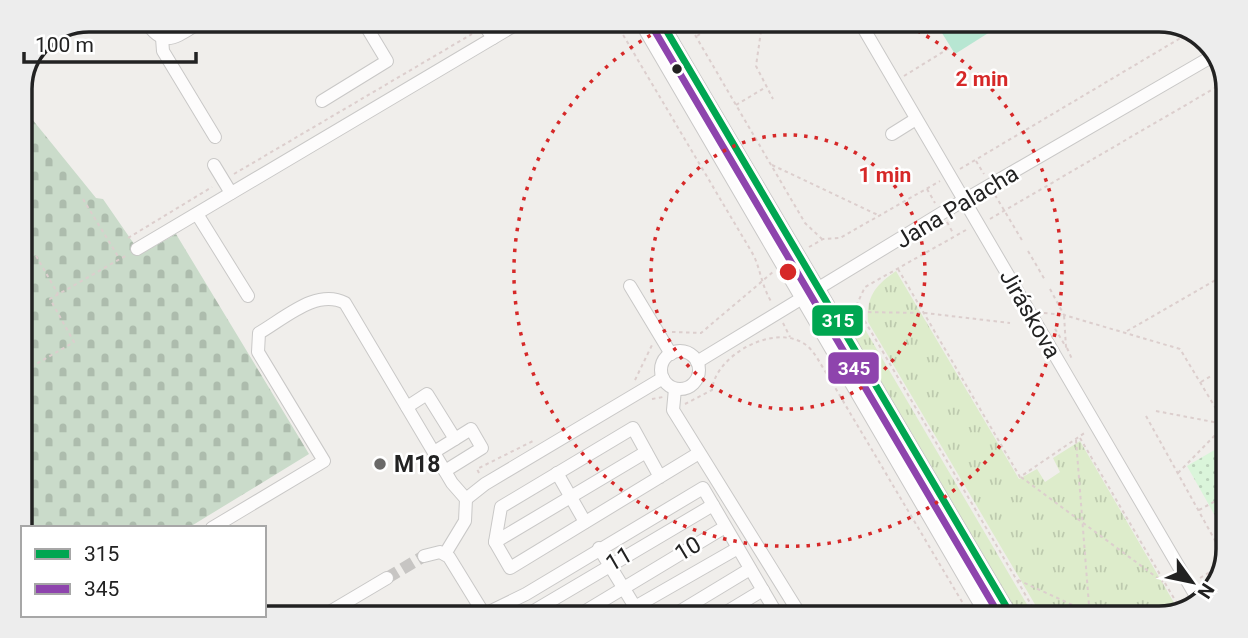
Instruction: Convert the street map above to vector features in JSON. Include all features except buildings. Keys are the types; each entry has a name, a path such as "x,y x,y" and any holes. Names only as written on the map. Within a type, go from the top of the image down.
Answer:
{"street":[{"path":"152,32 162,38 173,38 183,32"},
{"path":"322,101 387,61 370,32"},
{"path":"489,32 493,38"},
{"path":"137,249 503,32"},
{"path":"646,32 981,606"},
{"path":"667,32 1006,606"},
{"name":"Jiráskova","path":"865,32 1195,594"},
{"path":"162,38 163,51 215,136"},
{"name":"Jana Palacha","path":"697,362 964,200 1208,59"},
{"path":"892,134 916,120"},
{"path":"214,165 231,193"},
{"path":"197,214 248,296"},
{"path":"630,286 671,354"},
{"path":"215,526 324,461 258,352 260,333 321,297 334,297 345,303 445,471 466,499 465,521 445,554"},
{"path":"675,395 693,384 698,373 697,362 683,351 671,354 661,367 663,378 675,395 673,410 795,606"},
{"path":"466,499 485,484 626,400 637,386 663,378"},
{"path":"407,407 427,394 455,439"},
{"path":"660,477 633,428 501,507 495,542 510,568 585,522 660,477 699,453"},
{"path":"434,452 471,429 482,448 445,471"},
{"path":"495,542 646,453"},
{"path":"557,473 585,522"},
{"path":"501,606 703,488 770,606"},
{"name":"11","path":"541,606 713,505"},
{"name":"10","path":"594,606 725,527"},
{"path":"599,548 634,606"},
{"path":"645,606 738,548"},
{"path":"424,556 445,554"},
{"path":"445,554 480,606"},
{"path":"689,606 750,569"},
{"path":"340,606 387,578"},
{"path":"737,606 763,590"}],"path":[{"path":"621,32 760,269 760,283 701,333 674,331 649,348 637,386 645,401 675,395 687,405 712,390 718,370 725,361 762,340 790,338 805,344 818,360 964,606"},
{"path":"694,32 805,223 823,239 840,238 1183,37"},
{"path":"696,36 702,32"},
{"path":"761,32 756,66 773,99"},
{"path":"128,237 472,34"},
{"path":"894,82 951,47"},
{"path":"736,105 767,86"},
{"path":"1032,606 856,306 858,296 865,287 954,234 979,226 1216,86"},
{"path":"975,160 985,177"},
{"path":"770,164 879,216"},
{"path":"995,194 1023,242"},
{"path":"83,199 120,259"},
{"path":"32,366 74,342 50,299 137,249"},
{"path":"1028,251 1045,280"},
{"path":"32,252 58,295"},
{"path":"897,268 1020,477 1165,583"},
{"path":"1126,332 1216,280"},
{"path":"1050,289 1064,315 1066,347 1054,327"},
{"path":"860,312 925,313 1010,323"},
{"path":"1029,312 1064,315 1180,349 1216,410"},
{"path":"1200,383 1211,376"},
{"path":"1156,411 1216,422"},
{"path":"1146,416 1216,542"},
{"path":"1020,477 1096,426"},
{"path":"1178,474 1216,433"},
{"path":"1080,437 1177,604"},
{"path":"1076,439 1088,606"},
{"path":"1198,510 1216,501"},
{"path":"1196,581 1212,571"},
{"path":"1017,580 1074,606"}],"green space":[{"path":"941,32 990,32 955,54"},
{"path":"32,119 96,198 103,199 141,254 176,234 309,454 191,526 32,526"},
{"path":"896,271 1019,479 1037,469 1045,482 1060,472 1053,458 1080,441 1175,605 1036,606 868,322 871,298 883,281"},
{"path":"848,309 856,314 1028,606 1011,606 839,313"},
{"path":"829,320 997,606 990,606 824,323"},
{"path":"1216,449 1216,517 1187,466"}],"tunnel":[{"path":"387,578 424,556"}],"transit line":[{"name":"345","path":"655,32 994,606"},
{"name":"315","path":"667,32 1006,606"}],"place":[{"name":"M18","path":"380,464"}]}
